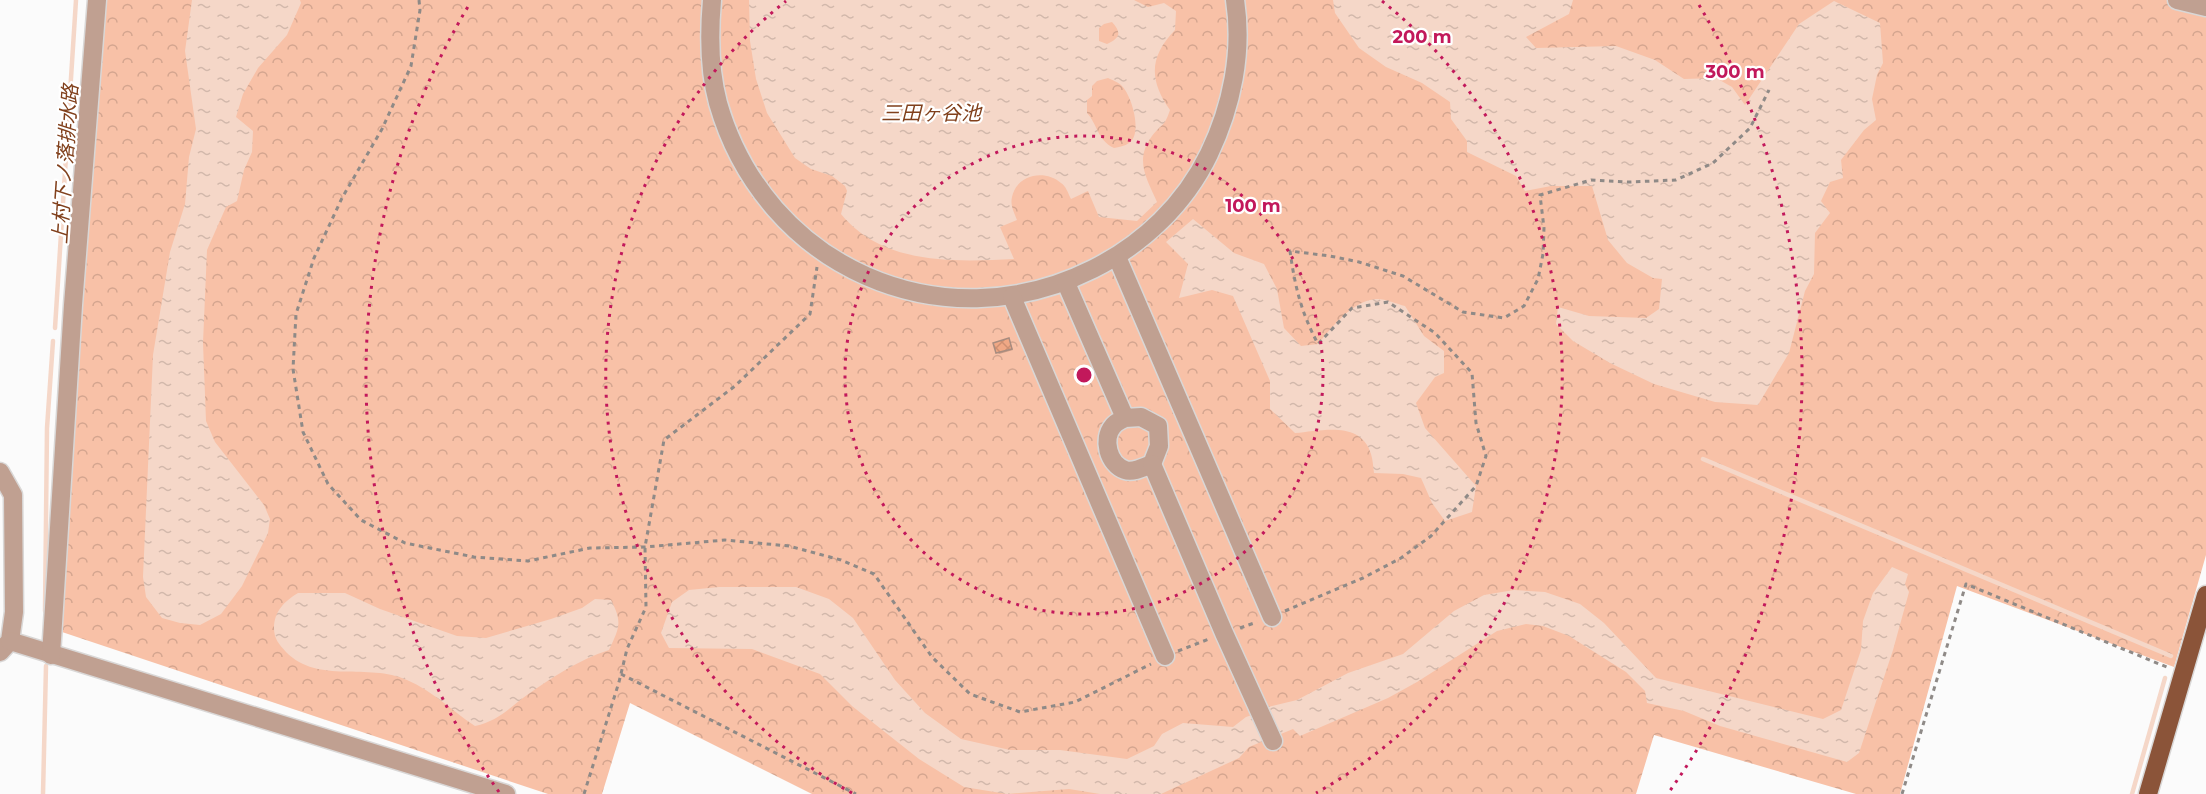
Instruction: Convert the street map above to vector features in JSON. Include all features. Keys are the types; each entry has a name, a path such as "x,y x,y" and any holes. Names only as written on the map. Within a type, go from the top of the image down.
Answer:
{"main road":[{"path":"2148,794 2206,596"}],"street":[{"path":"51,655 73,305 97,0"},
{"path":"712,0 711,65 718,102 729,136 746,169 767,200 792,227 820,250 864,275 892,286 931,296 971,299 1012,297 1066,283 1117,257 1150,232 1178,203 1202,169 1220,133 1232,94 1237,54 1234,0"},
{"path":"2177,0 2206,7"},
{"path":"1117,257 1272,617"},
{"path":"1066,283 1125,418"},
{"path":"1012,297 1165,656"},
{"path":"1152,464 1134,471 1125,470 1115,463 1109,455 1108,447 1110,431 1115,424 1125,418 1141,417 1158,426 1159,446 1152,464 1273,741"},
{"path":"0,472 14,495 14,612 5,647 51,655 506,794"}],"path":[{"path":"419,0 420,10 411,66 381,129 337,208 314,258 296,314 293,369 303,432 328,484 361,520 405,543 474,557 528,561 590,548 645,547 725,540 789,546 841,560 874,574 932,657 970,694 1020,712 1075,702 1165,656 1272,617 1363,578 1401,558 1431,537 1476,486 1486,456 1476,423 1472,373 1435,333 1388,302 1352,308 1318,344 1305,319 1295,283 1290,251 1359,262 1403,276 1463,312 1504,318 1524,306 1538,279 1543,254 1544,228 1540,195 1591,180 1629,182 1676,180 1713,163 1750,128 1769,90"},
{"path":"584,794 627,648 646,607 645,547 664,440 735,386 810,314 820,250"},
{"path":"1902,794 1966,584 2183,674"},
{"path":"621,674 856,794"}],"green space":[{"path":"92,0 2206,0 2206,555 2174,667 1957,586 1900,794 1856,794 1654,735 1636,794 812,794 630,703 602,794 548,794 53,629"}],"water":[{"path":"192,0 300,0 301,3 287,35 258,68 243,94 236,117 253,131 252,152 244,170 237,201 226,207 207,250 203,343 206,421 215,442 264,505 270,519 268,533 242,586 221,614 200,625 162,618 146,597 143,577 153,355 170,252 185,204 189,157 196,129 185,51"},
{"name":"三田ヶ谷池","path":"749,0 1134,0 1148,7 1164,3 1176,11 1175,30 1166,40 1156,59 1155,79 1170,110 1164,123 1147,145 1143,161 1146,177 1157,202 1137,221 1099,217 1088,191 1071,199 1064,186 1055,179 1040,175 1032,176 1020,183 1012,197 1012,206 1017,220 1000,227 1014,259 944,260 920,257 877,243 858,231 841,214 847,191 845,186 832,176 811,169 795,158 767,113 756,79 750,41","holes":["1112,22 1118,32 1115,40 1107,44 1099,41 1099,28","1108,78 1120,84 1125,90 1132,105 1136,123 1133,138 1127,144 1114,148 1104,141 1087,113 1087,100 1092,96 1092,86 1097,81"]},
{"path":"1333,0 1573,0 1569,14 1526,37 1536,48 1616,46 1655,60 1684,79 1716,78 1732,87 1745,105 1799,24 1834,1 1880,23 1883,63 1877,75 1872,99 1876,120 1864,130 1841,160 1843,178 1830,182 1821,201 1830,213 1815,233 1814,274 1805,291 1789,353 1758,405 1715,402 1654,384 1610,363 1573,341 1556,324 1558,307 1589,316 1646,318 1659,309 1662,279 1653,278 1627,263 1608,240 1592,186 1551,186 1525,191 1516,176 1467,152 1467,141 1451,119 1450,102 1422,83 1386,67 1359,48 1335,13"},
{"path":"1193,219 1234,253 1264,264 1277,289 1284,328 1301,346 1318,344 1351,309 1360,304 1380,299 1405,306 1424,336 1444,351 1444,373 1435,377 1416,403 1425,428 1476,486 1472,512 1445,521 1432,503 1421,478 1403,474 1374,473 1371,454 1366,443 1359,436 1339,430 1295,433 1270,409 1270,381 1233,296 1212,290 1179,298 1188,264 1166,242"},
{"path":"1892,567 1908,574 1905,584 1909,592 1893,650 1859,753 1847,762 1720,726 1684,711 1647,703 1645,691 1626,672 1569,636 1543,626 1526,624 1497,631 1388,698 1300,736 1293,729 1249,747 1239,758 1161,794 1100,794 1069,789 1007,794 964,787 919,759 852,706 820,674 752,649 669,648 661,633 672,602 689,590 719,587 796,587 829,599 853,618 895,680 925,713 961,739 1010,750 1060,750 1127,759 1154,746 1162,734 1183,723 1233,727 1246,717 1268,707 1297,700 1348,673 1403,654 1454,611 1484,595 1514,590 1545,592 1580,604 1604,623 1656,678 1823,719 1841,710 1861,650 1863,621 1873,593"},
{"path":"298,593 345,593 380,609 457,636 486,638 582,608 595,599 611,600 617,614 618,625 609,650 566,670 497,717 475,726 434,695 407,680 376,673 329,671 299,662 279,644 274,628 276,616 281,607"}],"building":[{"path":"1009,338 1012,349 996,353 993,343"}],"waterway":[{"name":"上村下ノ落排水路","path":"55,328 76,0"},
{"name":"上村下ノ落排水路","path":"45,611 47,428 53,341"},
{"path":"1703,459 2171,656"},
{"name":"上村下ノ落排水路","path":"43,794 46,666"},
{"path":"2132,794 2165,678"}]}
